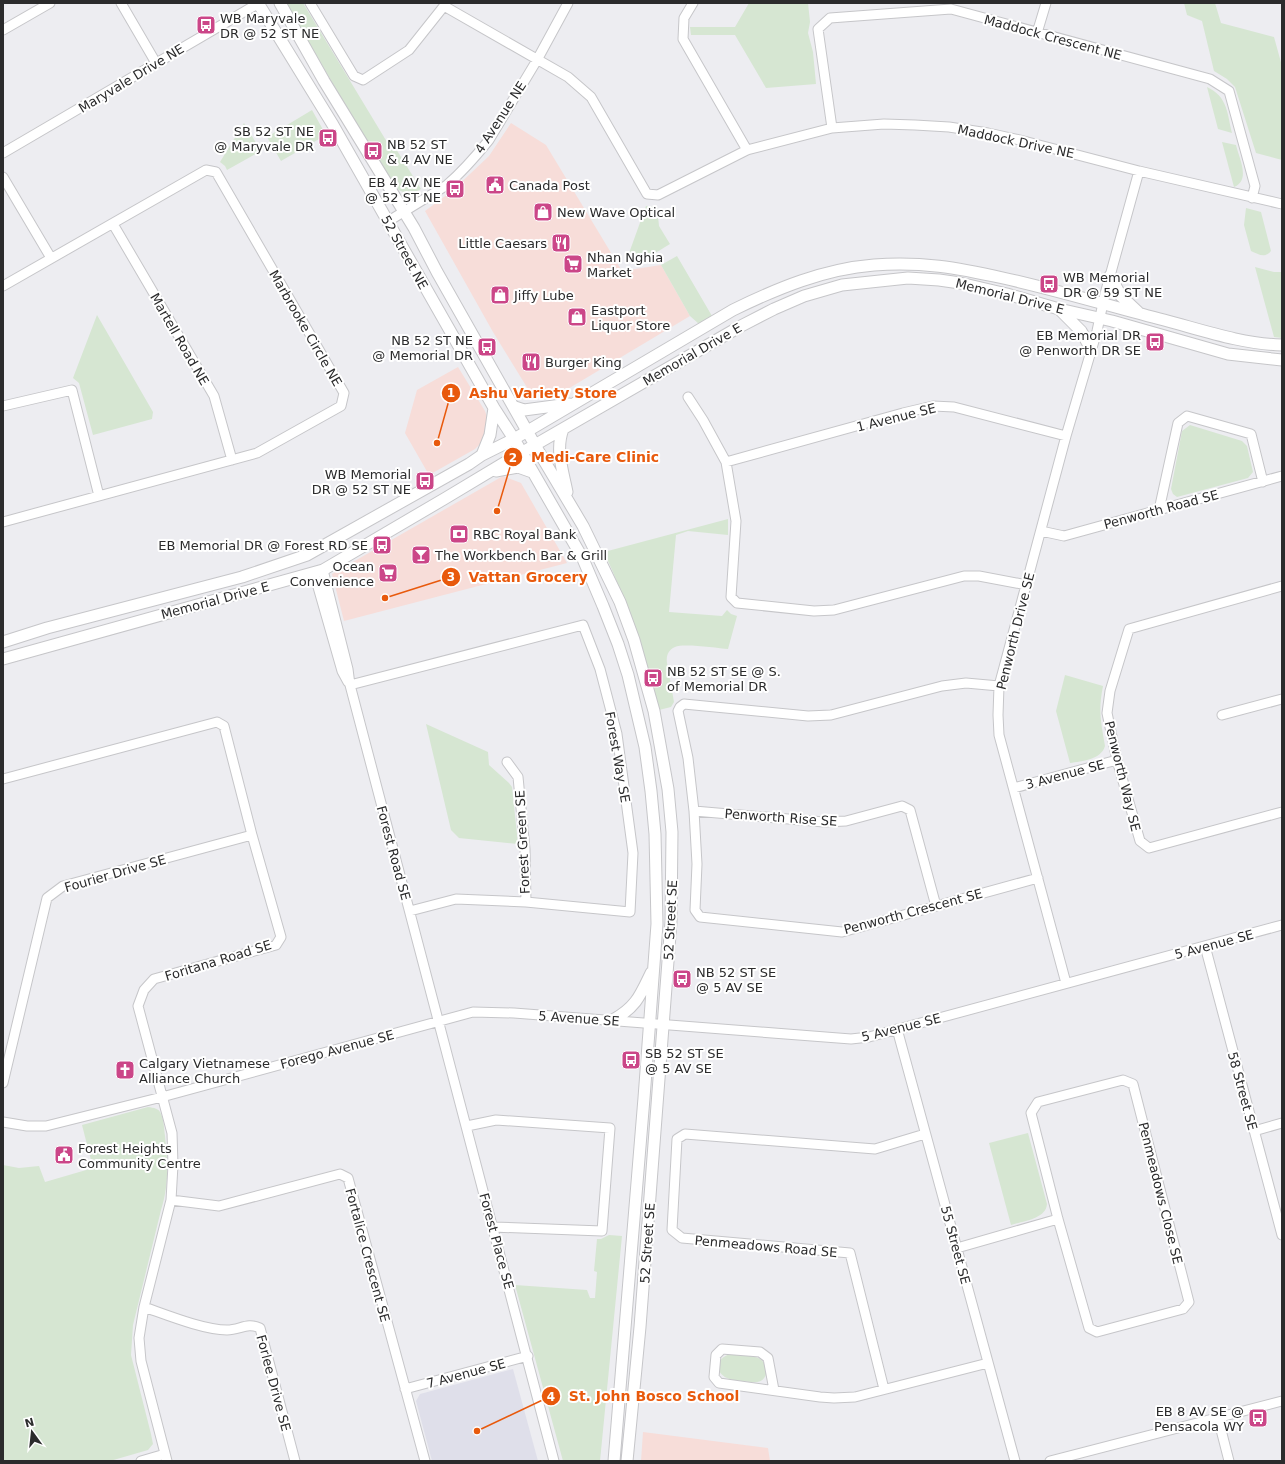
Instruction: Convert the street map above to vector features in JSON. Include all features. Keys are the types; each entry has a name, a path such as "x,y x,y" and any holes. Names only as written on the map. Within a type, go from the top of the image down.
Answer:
{"main road":[{"name":"52 Street NE","path":"258,3 333,125 494,408 514,439"},
{"name":"52 Street NE","path":"280,3 324,81 404,212 528,431"},
{"name":"Memorial Drive E","path":"3,642 47,628 242,577 307,555 469,464 482,455 528,431 733,310 766,294 800,281 839,270 873,265 907,263 940,265 1036,285 1238,340 1282,345"},
{"path":"1110,276 1121,296 1142,315"},
{"name":"Memorial Drive E","path":"3,659 318,572 535,444 734,330 767,312 804,296 842,285 908,278 960,283 1007,294 1059,309 1100,318 1228,354 1282,360"},
{"path":"1059,309 1081,331 1091,349"},
{"path":"515,407 524,410 573,404"},
{"path":"482,455 490,435 494,408"},
{"path":"562,429 559,452 568,498"},
{"name":"52 Street SE","path":"528,431 568,498 598,554 620,602 643,669 654,711 661,742 668,789 672,832 671,922 640,1327 627,1461"},
{"name":"52 Street SE","path":"514,439 583,559 615,638 629,682 645,747 651,791 655,834 657,924 614,1461"},
{"path":"488,472 513,467 532,472"},
{"path":"613,1020 634,1006 654,967"}],"street":[{"path":"3,30 50,3"},
{"path":"121,3 156,63"},
{"name":"Maryvale Drive NE","path":"3,153 258,3"},
{"path":"310,3 354,76 363,80 409,50 445,4 537,60"},
{"name":"4 Avenue NE","path":"388,222 447,185 489,140 537,60 568,3"},
{"path":"693,3 684,18 683,39 747,150"},
{"path":"1037,33 1046,3"},
{"name":"Maddock Crescent NE","path":"832,128 818,29 830,18 951,9 1217,82 1229,91 1255,186 1252,198"},
{"name":"Maddock Drive NE","path":"537,60 568,77 591,97 647,194 658,195 747,150 832,128 884,124 915,124 988,133 1138,171 1282,204"},
{"name":"Marbrooke Circle NE","path":"3,286 206,170 216,172 344,393 341,406 257,453 3,522"},
{"name":"Penworth Drive SE","path":"1066,983 999,735 999,686 1066,436 1100,318 1138,171"},
{"path":"3,176 51,258"},
{"name":"Martell Road NE","path":"113,224 214,396 232,460"},
{"path":"3,406 72,390 99,496"},
{"path":"688,397 703,420 726,462 736,512 731,597 737,603 814,611 834,610 964,576 979,576 1027,585"},
{"name":"1 Avenue SE","path":"726,462 933,406 954,407 1066,436"},
{"path":"1159,510 1178,423 1187,416 1251,434 1263,482"},
{"name":"Penworth Road SE","path":"1041,531 1064,536 1282,476"},
{"name":"Forest Road SE","path":"318,572 342,671 350,685 438,1021"},
{"name":"Penworth Way SE","path":"1282,586 1129,628 1110,691 1107,713 1117,760 1140,841 1149,848 1282,812"},
{"name":"Forest Way SE","path":"350,685 582,625 600,669 617,734 632,853 630,912 526,902 456,899 410,911"},
{"name":"Penworth Crescent SE","path":"999,686 966,683 942,686 831,715 808,716 684,704 678,711 688,758 694,811 696,864 695,910 700,916 842,932 1038,878"},
{"path":"1222,715 1282,699"},
{"name":"Foritana Road SE","path":"3,779 217,722 224,726 252,835 281,937 276,945 154,980 144,990 138,1006 172,1133 174,1165 171,1200 144,1307 139,1338 142,1361 166,1458"},
{"name":"3 Avenue SE","path":"1014,788 1117,760"},
{"name":"Forest Green SE","path":"507,762 518,777 525,849 526,902"},
{"name":"Penworth Rise SE","path":"694,811 824,822 846,821 902,806 910,810 936,906"},
{"name":"Fourier Drive SE","path":"3,1083 47,898 62,886 252,835"},
{"name":"5 Avenue SE","path":"438,1021 473,1012 496,1012 851,1039 869,1037 1282,925"},
{"name":"58 Street SE","path":"1204,946 1282,1235"},
{"name":"Forego Avenue SE","path":"3,1122 27,1126 46,1126 438,1021"},
{"name":"Forest Place SE","path":"438,1021 528,1356 554,1461"},
{"name":"55 Street SE","path":"897,1029 1015,1461"},
{"name":"Penmeadows Close SE","path":"1123,1080 1132,1084 1189,1302 1183,1309 1097,1332 1089,1328 1058,1219 1031,1113 1038,1102 1123,1080"},
{"path":"466,1126 496,1120 610,1128 602,1231 493,1227"},
{"path":"1254,1131 1282,1123"},
{"name":"Penmeadows Road SE","path":"884,1388 850,1253 682,1238 672,1230 677,1139 685,1134 875,1149 925,1134"},
{"name":"Fortalice Crescent SE","path":"171,1200 219,1206 340,1174 348,1178 424,1461"},
{"path":"957,1248 1058,1219"},
{"name":"Forlee Drive SE","path":"144,1307 205,1326 228,1330 253,1324 260,1328 295,1461"},
{"path":"774,1390 768,1358 760,1352 722,1349 716,1355 714,1377 719,1384 834,1398 855,1397 884,1388 988,1363"},
{"name":"7 Avenue SE","path":"405,1389 528,1356"},
{"path":"1050,1461 1282,1401"},
{"path":"1218,1418 1229,1461"},
{"path":"141,1461 166,1458"}],"shaded area":[{"path":"511,123 546,145 622,271 661,265 690,316 551,399 535,396 528,389 493,332 425,211 452,191 489,156"},
{"path":"458,367 485,411 487,417 485,434 480,444 475,449 429,475 405,433 417,390"},
{"path":"503,476 521,483 567,563 344,621 332,574"},
{"path":"513,1369 538,1461 432,1461 416,1401 420,1394"},
{"path":"643,1432 768,1448 770,1461 641,1461"}],"green space":[{"path":"286,3 303,3 390,147 396,149 421,189 411,193 403,192 396,188 389,180"},
{"path":"749,3 808,3 810,22 808,33 813,52 816,84 766,88 735,35 691,35 690,27 735,27"},
{"path":"1184,3 1215,3 1221,23 1274,37 1282,66 1282,160 1256,153 1235,87 1227,79 1214,71 1202,21 1187,15"},
{"path":"1207,87 1219,96 1226,106 1232,133 1218,129"},
{"path":"312,110 326,135 281,161 267,137"},
{"path":"244,123 261,151 227,170 220,162"},
{"path":"1222,142 1236,145 1241,162 1243,174 1242,179 1239,184 1234,187"},
{"path":"646,206 657,207 659,226 670,244 650,255 634,258 628,256"},
{"path":"1246,208 1261,212 1271,251 1266,255 1261,255 1251,251 1244,225"},
{"path":"677,256 712,316 699,324 690,316 661,265"},
{"path":"1255,267 1274,272 1282,272 1282,338 1274,337"},
{"path":"97,315 153,412 152,419 93,435 79,383 73,378"},
{"path":"1190,425 1242,441 1247,446 1253,472 1248,478 1177,497 1173,494 1171,489 1182,431"},
{"path":"728,519 728,535 688,531 676,535 669,612 722,616 727,610 731,614 737,616 728,649 685,645 675,647 671,650 667,656 667,660 674,702 671,707 659,710 648,669 635,630 621,591 604,552"},
{"path":"1065,675 1103,686 1100,710 1105,746 1103,751 1090,759 1070,763 1056,711"},
{"path":"426,724 488,752 489,765 512,787 518,844 459,838 451,830"},
{"path":"148,1107 159,1111 163,1119 167,1155 167,1182 164,1201 133,1325 131,1355 153,1444 148,1450 110,1461 3,1461 3,1165 19,1168 39,1166 45,1182 93,1168 82,1125"},
{"path":"1028,1133 1047,1204 1043,1213 1033,1219 1011,1225 989,1143"},
{"path":"609,1235 622,1236 600,1461 563,1461 515,1285 587,1290 590,1298 595,1298 597,1272 594,1271 597,1239 601,1239"},
{"path":"730,1354 750,1356 760,1359 766,1366 766,1374 764,1378 761,1381 751,1382 727,1378 720,1372 718,1365 722,1358"}],"place":[{"name":"WB Maryvale DR @ 52 ST NE","path":"206,25"},
{"name":"SB 52 ST NE @ Maryvale DR","path":"328,138"},
{"name":"NB 52 ST & 4 AV NE","path":"373,151"},
{"name":"Canada Post","path":"495,185"},
{"name":"EB 4 AV NE @ 52 ST NE","path":"455,189"},
{"name":"New Wave Optical","path":"543,212"},
{"name":"Little Caesars","path":"561,243"},
{"name":"Nhan Nghia Market","path":"573,264"},
{"name":"WB Memorial DR @ 59 ST NE","path":"1049,284"},
{"name":"Jiffy Lube","path":"500,295"},
{"name":"Eastport Liquor Store","path":"577,317"},
{"name":"EB Memorial DR @ Penworth DR SE","path":"1155,342"},
{"name":"NB 52 ST NE @ Memorial DR","path":"487,347"},
{"name":"Burger King","path":"531,362"},
{"name":"Ashu Variety Store","path":"437,443"},
{"name":"WB Memorial DR @ 52 ST NE","path":"425,481"},
{"name":"Medi-Care Clinic","path":"497,511"},
{"name":"RBC Royal Bank","path":"459,534"},
{"name":"EB Memorial DR @ Forest RD SE","path":"382,545"},
{"name":"The Workbench Bar & Grill","path":"421,555"},
{"name":"Ocean Convenience","path":"388,573"},
{"name":"Vattan Grocery","path":"385,598"},
{"name":"NB 52 ST SE @ S. of Memorial DR","path":"653,678"},
{"name":"NB 52 ST SE @ 5 AV SE","path":"682,979"},
{"name":"SB 52 ST SE @ 5 AV SE","path":"631,1060"},
{"name":"Calgary Vietnamese Alliance Church","path":"125,1070"},
{"name":"Forest Heights Community Centre","path":"64,1155"},
{"name":"EB 8 AV SE @ Pensacola WY","path":"1258,1418"},
{"name":"St. John Bosco School","path":"477,1431"}]}
